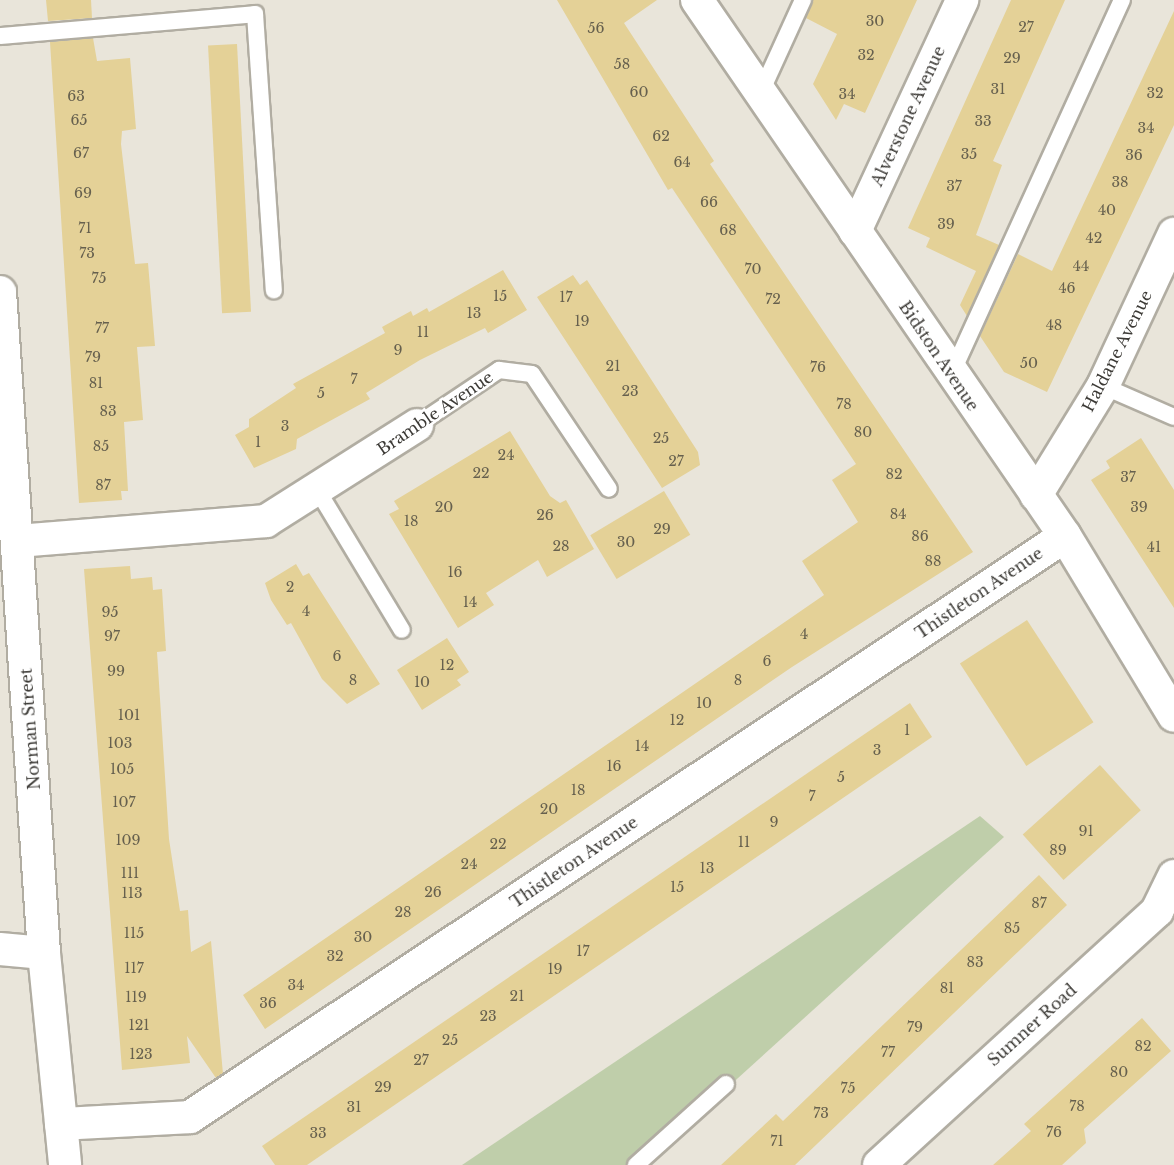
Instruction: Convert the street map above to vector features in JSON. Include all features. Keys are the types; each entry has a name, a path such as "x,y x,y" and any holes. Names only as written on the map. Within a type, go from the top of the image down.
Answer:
{"street":[{"name":"Bidston Avenue","path":"697,0 951,375 1065,536 1174,716"},
{"name":"Alverstone Avenue","path":"855,231 962,0"},
{"name":"Haldane Avenue","path":"1036,495 1103,386 1174,234"},
{"name":"Norman Street","path":"0,292 8,494 18,541 44,953 65,1165"},
{"name":"Bramble Avenue","path":"18,541 245,525 281,515 417,425"},
{"name":"Thistleton Avenue","path":"61,1124 190,1117 1065,536"},
{"name":"Sumner Road","path":"879,1165 1157,911 1174,876"},
{"path":"0,949 44,953"}],"lane":[{"path":"762,93 803,0"},
{"path":"951,375 1122,0"},
{"path":"0,36 254,7 274,290"},
{"name":"Bramble Avenue","path":"417,425 499,370 532,374 609,489"},
{"path":"1103,386 1174,417"},
{"path":"318,491 402,630"},
{"path":"636,1165 726,1084"}],"green space":[{"path":"980,816 1004,837 642,1165 462,1165"}],"building":[{"path":"46,0 91,0 92,18 48,21"},
{"path":"557,0 657,0 624,23 714,161 710,164 973,552 792,667 265,1029 243,995 824,595 802,561 858,522 832,480 856,464 672,188 668,190"},
{"path":"813,0 917,0 865,113 844,104 836,120 813,84 837,34 806,18"},
{"path":"1011,0 1065,0 993,161 1002,165 976,235 999,245 967,316 960,305 976,271 926,247 930,238 908,228"},
{"path":"1174,11 1174,125 1047,392 1004,372 980,336 1018,254 1052,271"},
{"path":"93,38 97,61 130,58 136,129 122,131 121,144 135,264 148,263 155,346 137,347 143,420 124,422 128,491 121,491 122,500 79,503 50,42"},
{"path":"237,44 251,312 222,313 208,46"},
{"path":"503,270 527,310 488,333 485,328 420,360 366,393 370,399 297,439 296,449 254,468 235,435 249,427 249,419 296,388 293,384 385,333 382,327 411,311 413,316 427,308 429,312"},
{"path":"573,275 580,285 587,280 698,452 700,465 662,488 537,297"},
{"path":"510,431 550,496 560,503 566,500 594,549 547,577 538,560 486,593 494,605 458,628 389,514 399,509 394,501"},
{"path":"1141,438 1174,490 1174,608 1091,480 1110,468 1106,461"},
{"path":"664,491 690,535 617,579 590,535"},
{"path":"296,564 303,576 309,573 380,684 347,704 322,679 291,623 287,625 271,600 265,583"},
{"path":"130,566 131,579 152,577 153,590 162,589 166,651 157,652 169,839 180,911 188,910 191,952 211,941 223,1074 216,1078 187,1036 190,1063 122,1070 84,569"},
{"path":"1027,620 1093,722 1026,766 960,664"},
{"path":"447,638 469,672 457,680 461,685 422,710 397,670"},
{"path":"910,703 932,737 307,1165 275,1165 262,1146"},
{"path":"1100,765 1141,810 1064,880 1023,835"},
{"path":"1039,875 1067,905 795,1165 721,1165 776,1114 783,1121"},
{"path":"1142,1018 1171,1051 1084,1129 1086,1143 1062,1165 993,1165 1031,1131 1024,1124"}]}
